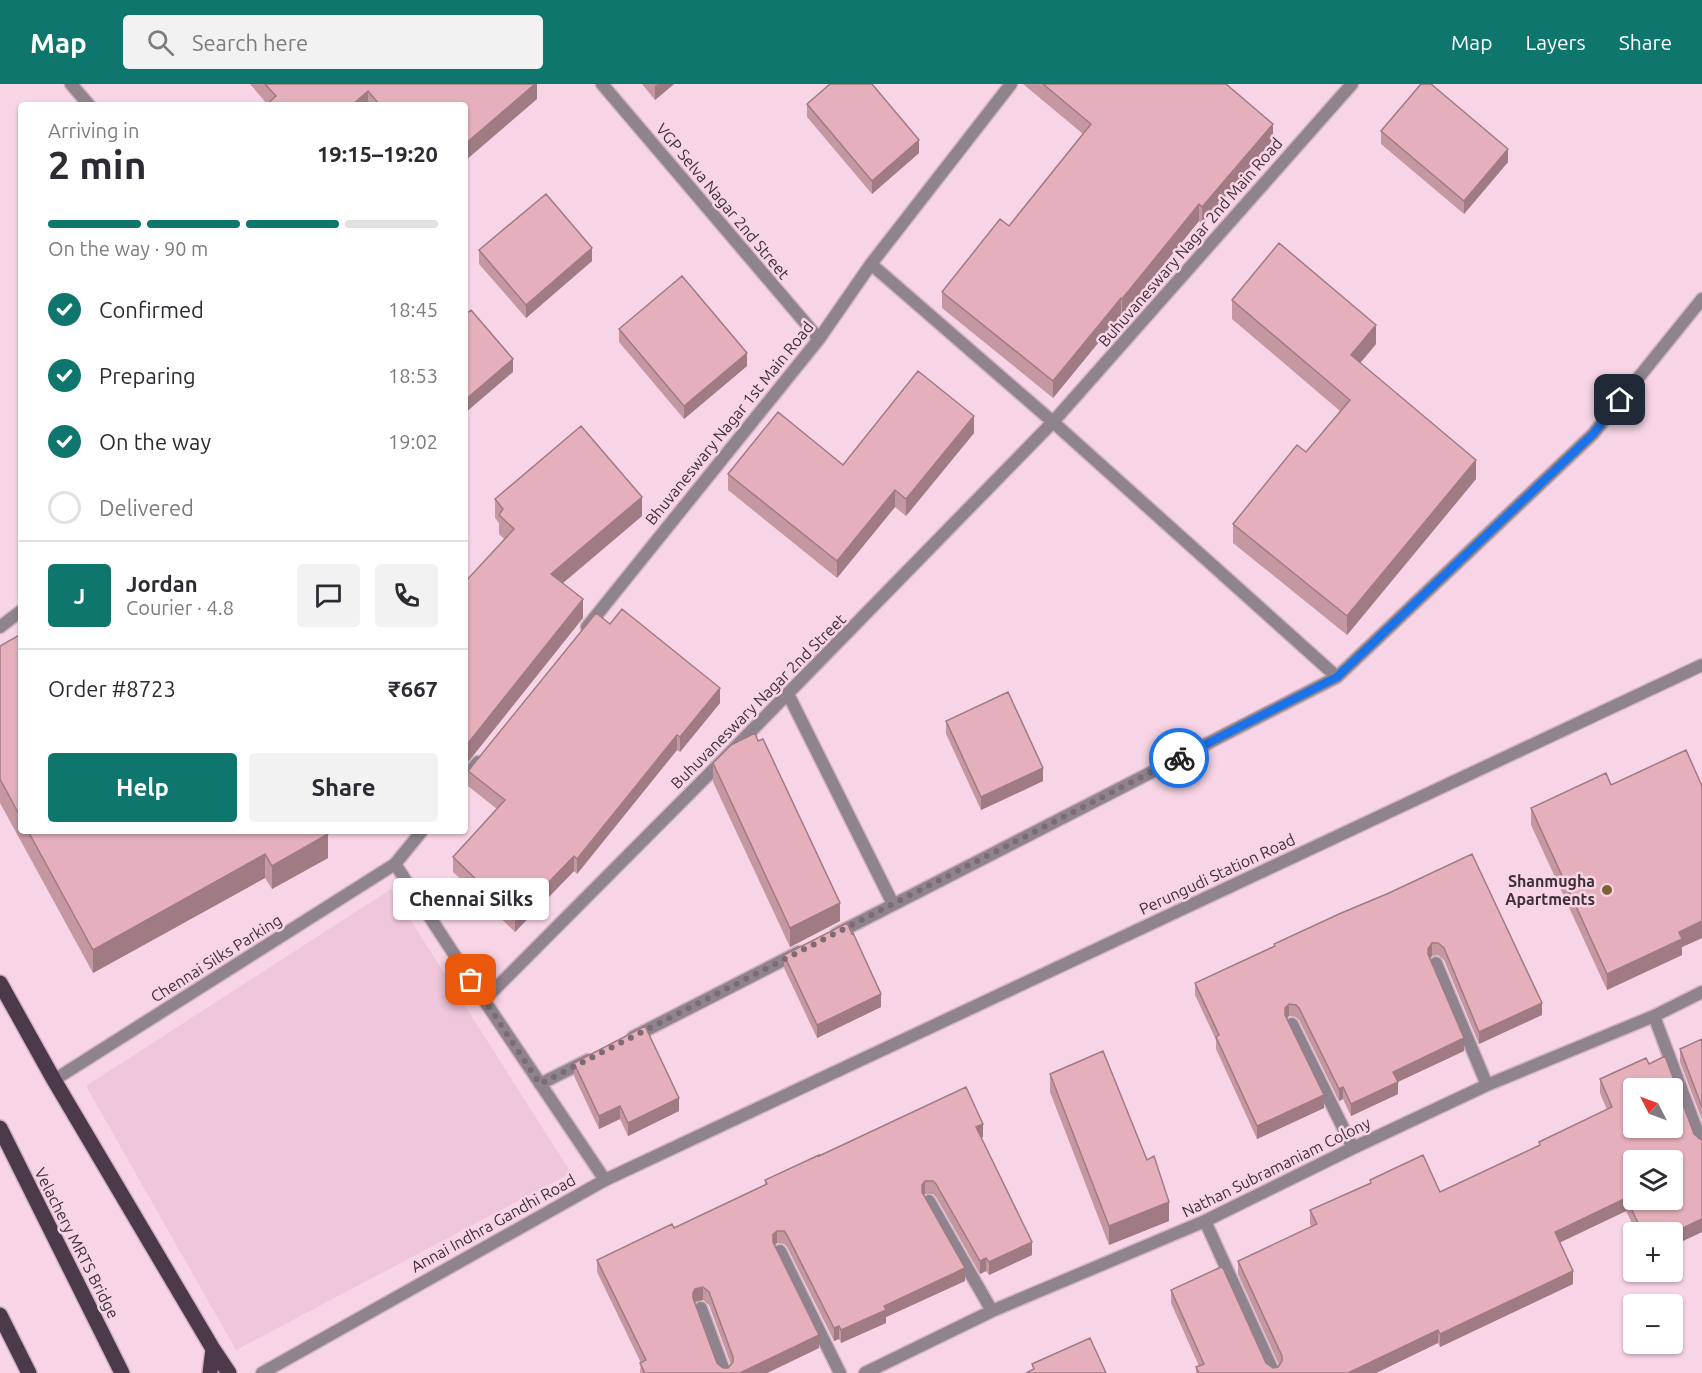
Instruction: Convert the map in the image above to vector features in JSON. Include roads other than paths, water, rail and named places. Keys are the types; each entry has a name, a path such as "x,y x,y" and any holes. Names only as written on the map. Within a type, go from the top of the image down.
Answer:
{"main road":[{"path":"0,983 54,1080 213,1349 230,1373"},
{"name":"Velachery MRTS Bridge","path":"0,1128 122,1373"},
{"path":"0,1315 29,1373"},
{"path":"210,1373 213,1349"}],"street":[{"path":"71,84 86,102"},
{"name":"VGP Selva Nagar 2nd Street","path":"602,84 819,339"},
{"name":"Bhuvaneswary Nagar 1st Main Road","path":"578,638 819,339 871,264 1011,84"},
{"name":"Buhuvaneswary Nagar 2nd Main Road","path":"1053,422 1352,84"},
{"path":"871,264 1053,422 1337,677"},
{"path":"623,1042 1337,677 1593,434 1702,298"},
{"name":"Buhuvaneswary Nagar 2nd Street","path":"484,999 788,694 1053,422"},
{"path":"0,627 18,613"},
{"name":"Perungudi Station Road","path":"747,1113 1702,665"},
{"path":"788,694 893,904"},
{"path":"468,774 488,750"},
{"path":"420,834 395,864 605,1180"},
{"name":"Chennai Silks Parking","path":"54,1080 395,864"},
{"path":"1436,963 1487,1085"},
{"name":"Nathan Subramaniam Colony","path":"865,1373 992,1311 1205,1221 1487,1085 1654,1016 1702,992"},
{"path":"1654,1016 1702,1144"},
{"path":"1292,1024 1353,1148"},
{"path":"540,1084 602,1053"},
{"name":"Annai Indhra Gandhi Road","path":"262,1373 605,1180 747,1113"},
{"path":"929,1201 992,1311"},
{"path":"1205,1221 1274,1373"},
{"path":"780,1251 840,1373"},
{"path":"702,1308 725,1373"}],"place":[{"name":"Shanmugha Apartments","path":"1607,890"},
{"name":"Chennai Silks","path":"471,980"}]}
